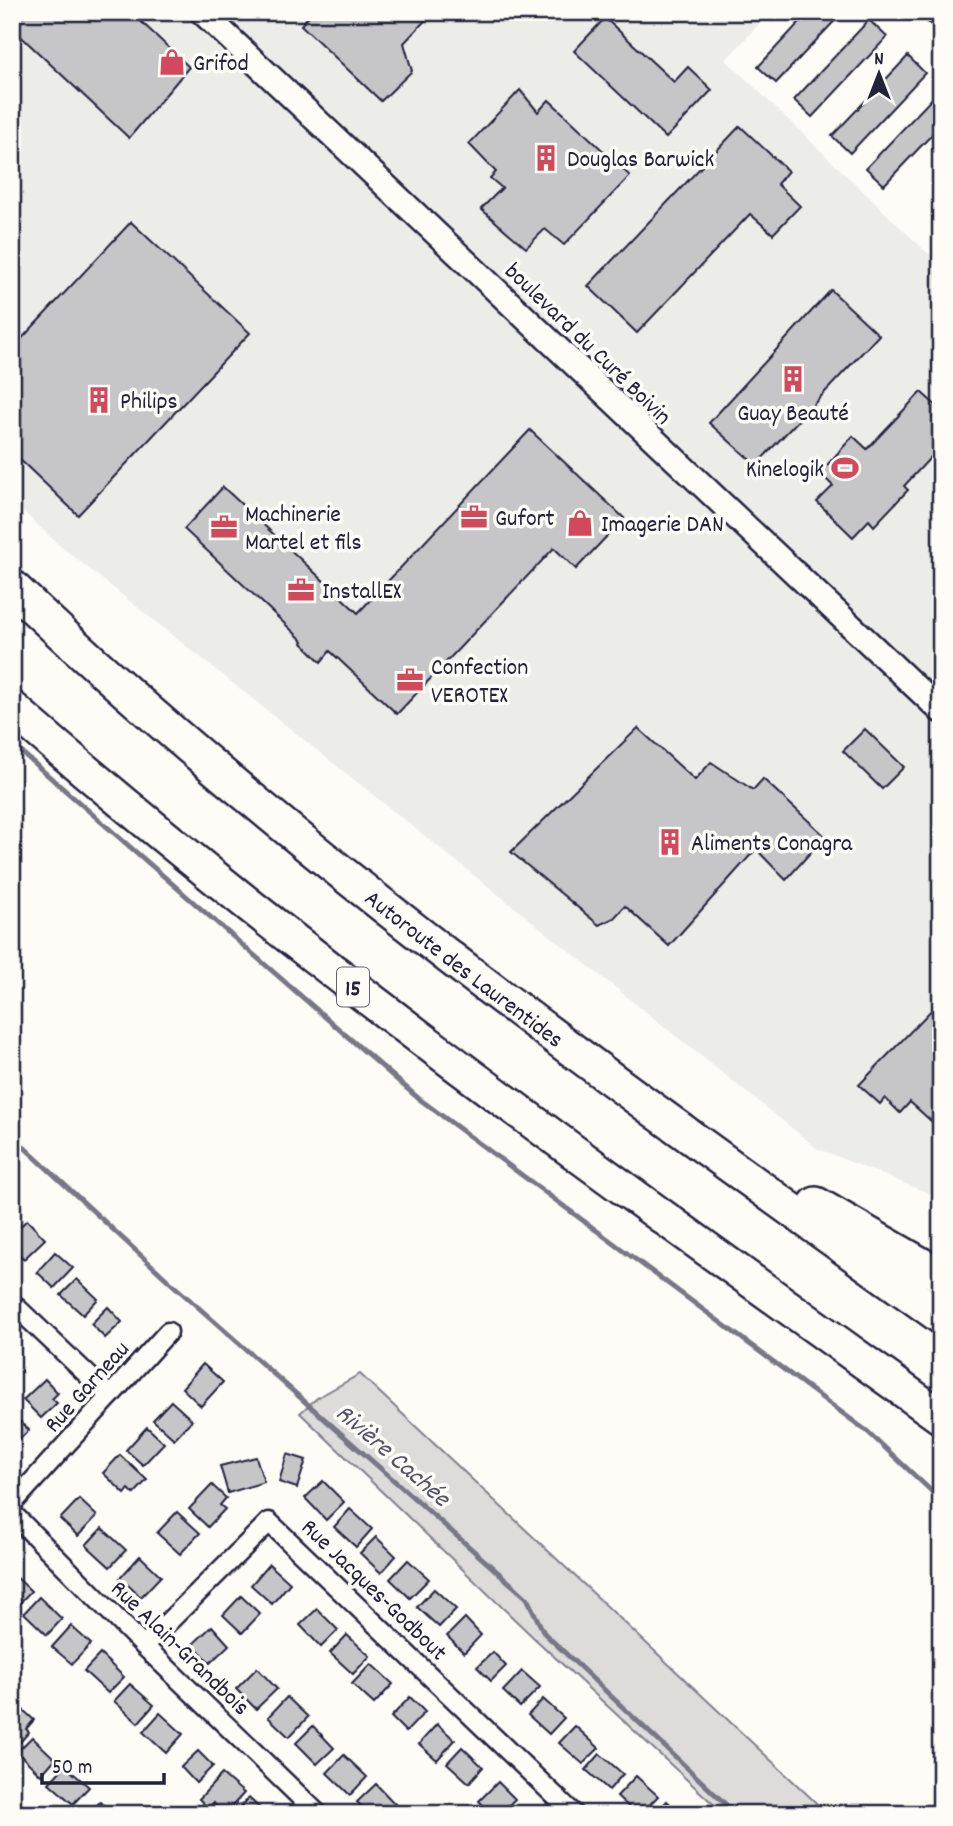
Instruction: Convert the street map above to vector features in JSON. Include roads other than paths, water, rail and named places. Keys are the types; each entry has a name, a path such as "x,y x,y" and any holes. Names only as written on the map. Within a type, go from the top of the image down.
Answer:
{"highway":[{"name":"Autoroute des Laurentides","path":"12,587 155,716 312,849 461,966 941,1317"},
{"name":"15","path":"12,708 183,852 404,1026 941,1417"},
{"path":"663,1116 941,1276"},
{"path":"897,1386 941,1429"}],"street":[{"name":"boulevard du Curé Boivin","path":"202,12 941,711"},
{"path":"932,12 941,20"},
{"path":"12,1303 110,1396"},
{"name":"Rue Garneau","path":"12,1504 168,1332"},
{"name":"Rue Alain-Grandbois","path":"12,1513 144,1646 318,1814"},
{"name":"Rue Jacques-Godbout","path":"144,1646 269,1522 574,1814"},
{"path":"12,1808 18,1814"}],"waterway":[{"path":"12,744 418,1098 868,1432 941,1500"},
{"name":"Rivière Cachée","path":"12,1136 173,1285 527,1598 544,1633 736,1814"}],"place":[{"name":"Grifod","path":"172,62"},
{"name":"Douglas Barwick","path":"546,158"},
{"name":"Guay Beauté","path":"793,379"},
{"name":"Philips","path":"99,400"},
{"name":"Kinelogik","path":"845,468"},
{"name":"Gufort","path":"474,517"},
{"name":"Imagerie DAN","path":"580,523"},
{"name":"Machinerie Martel et fils","path":"224,527"},
{"name":"InstallEX","path":"301,590"},
{"name":"Confection VEROTEX","path":"410,680"},
{"name":"Aliments Conagra","path":"670,842"}]}
